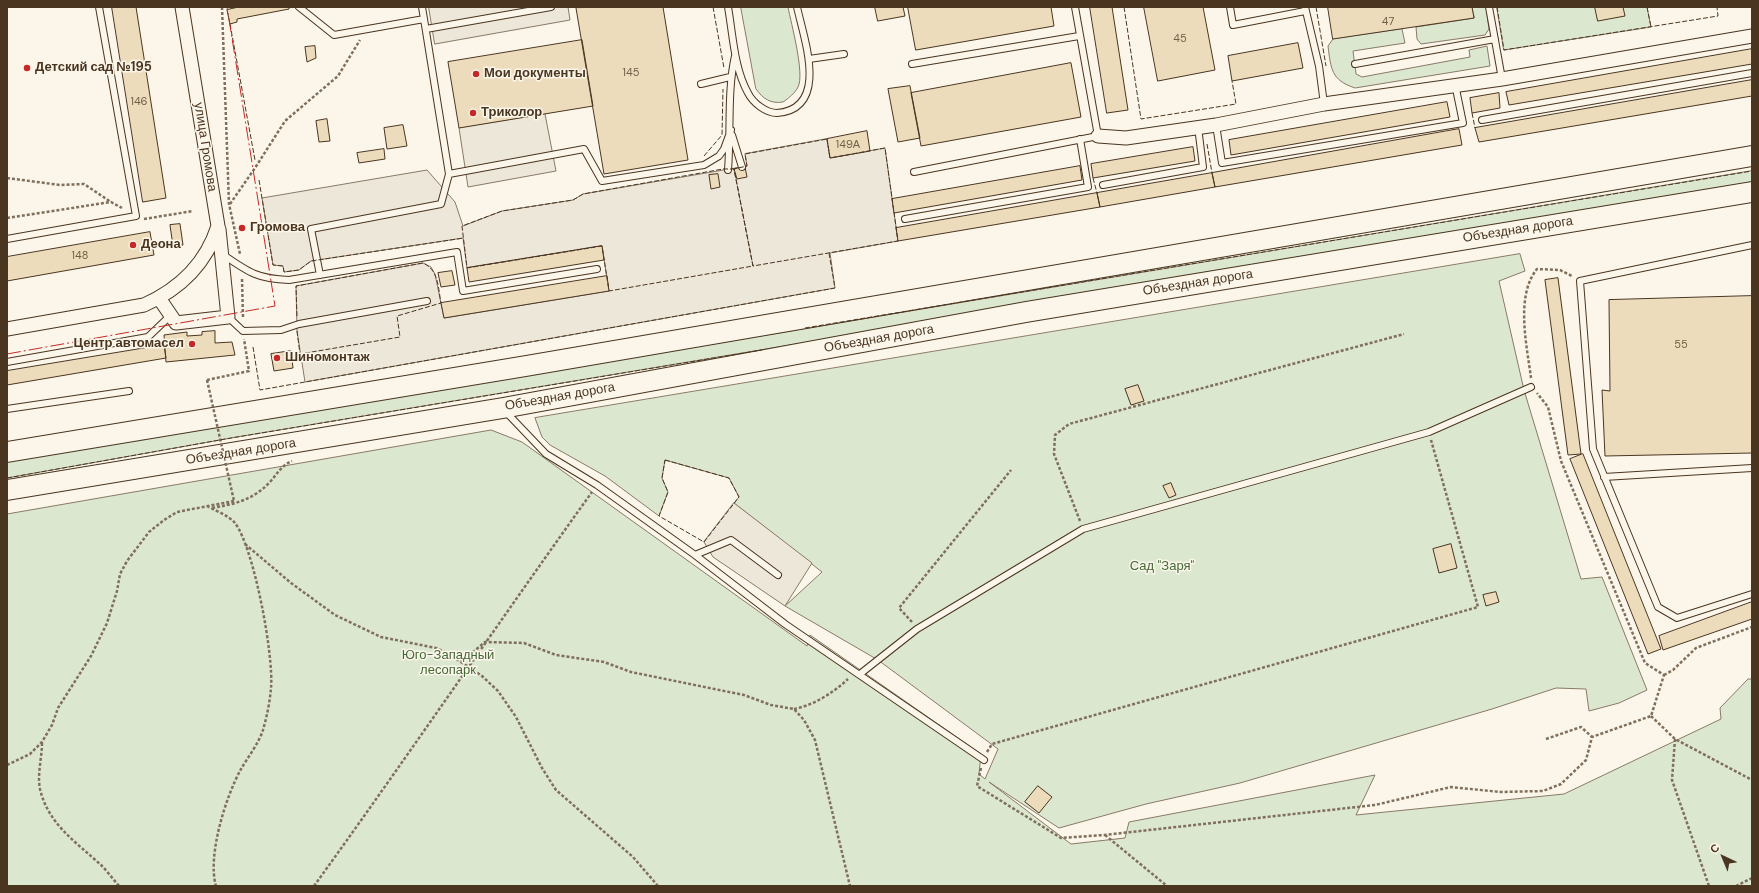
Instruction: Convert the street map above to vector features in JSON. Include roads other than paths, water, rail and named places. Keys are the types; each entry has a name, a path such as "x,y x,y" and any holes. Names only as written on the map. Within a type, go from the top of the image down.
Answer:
{"main road":[{"path":"7,452 526,366 1752,156"},
{"name":"Объездная дорога","path":"7,490 503,408 1026,312 1752,192"}],"street":[{"name":"улица Громова","path":"182,7 218,226 228,317"},
{"path":"1098,136 1126,138 1216,125 1324,104 1455,84 1502,79 1752,36"},
{"path":"7,329 144,305 160,298 187,278 207,253 218,226"},
{"path":"160,298 176,323 228,317"}],"lane":[{"path":"7,239 136,216 99,7"},
{"path":"299,7 334,35 424,19"},
{"path":"320,275 311,229 441,204 449,174 422,7"},
{"path":"426,29 552,7"},
{"path":"728,7 741,77 749,95 760,106 772,113 785,112 797,106 807,93 811,81 809,59 797,7"},
{"path":"914,172 1098,136 1075,7"},
{"path":"1230,7 1233,25 1305,9 1319,66 1324,104"},
{"path":"1490,7 1494,40 1502,79"},
{"path":"912,64 1079,36"},
{"path":"1355,64 1494,40"},
{"path":"728,170 731,130 730,77 736,54"},
{"path":"809,59 844,54"},
{"path":"1482,120 1752,73"},
{"path":"701,84 730,77"},
{"path":"1216,125 1222,163 1463,123 1455,84"},
{"path":"1102,185 1203,166 1198,127"},
{"path":"449,174 584,149 602,181 704,165 719,156 724,149 731,130"},
{"path":"731,130 742,167"},
{"path":"905,219 1088,187 1080,139"},
{"path":"1752,245 1580,281 1593,449 1658,607 1677,618 1752,594"},
{"path":"221,253 242,268 268,279 289,280 457,252 463,291 597,269"},
{"path":"228,317 243,331 281,330 299,324 427,301"},
{"path":"7,362 148,337 171,315"},
{"path":"860,674 917,629 1083,529 1429,432 1531,387"},
{"path":"7,409 129,391"},
{"path":"503,408 525,434 546,454 597,485 785,624 984,760"},
{"path":"1604,477 1752,468"},
{"path":"695,556 731,540 778,575"}],"place":[{"name":"Детский сад №195","path":"27,68"},
{"name":"Мои документы","path":"476,74"},
{"name":"Триколор","path":"473,113"},
{"name":"Громова","path":"242,228"},
{"name":"Деона","path":"133,245"},
{"name":"Центр автомасел","path":"192,344"},
{"name":"Шиномонтаж","path":"277,358"}],"park label":[{"name":"Сад \"Заря\"","path":"1162,567"},
{"name":"Юго-Западный лесопарк","path":"448,664"}]}
